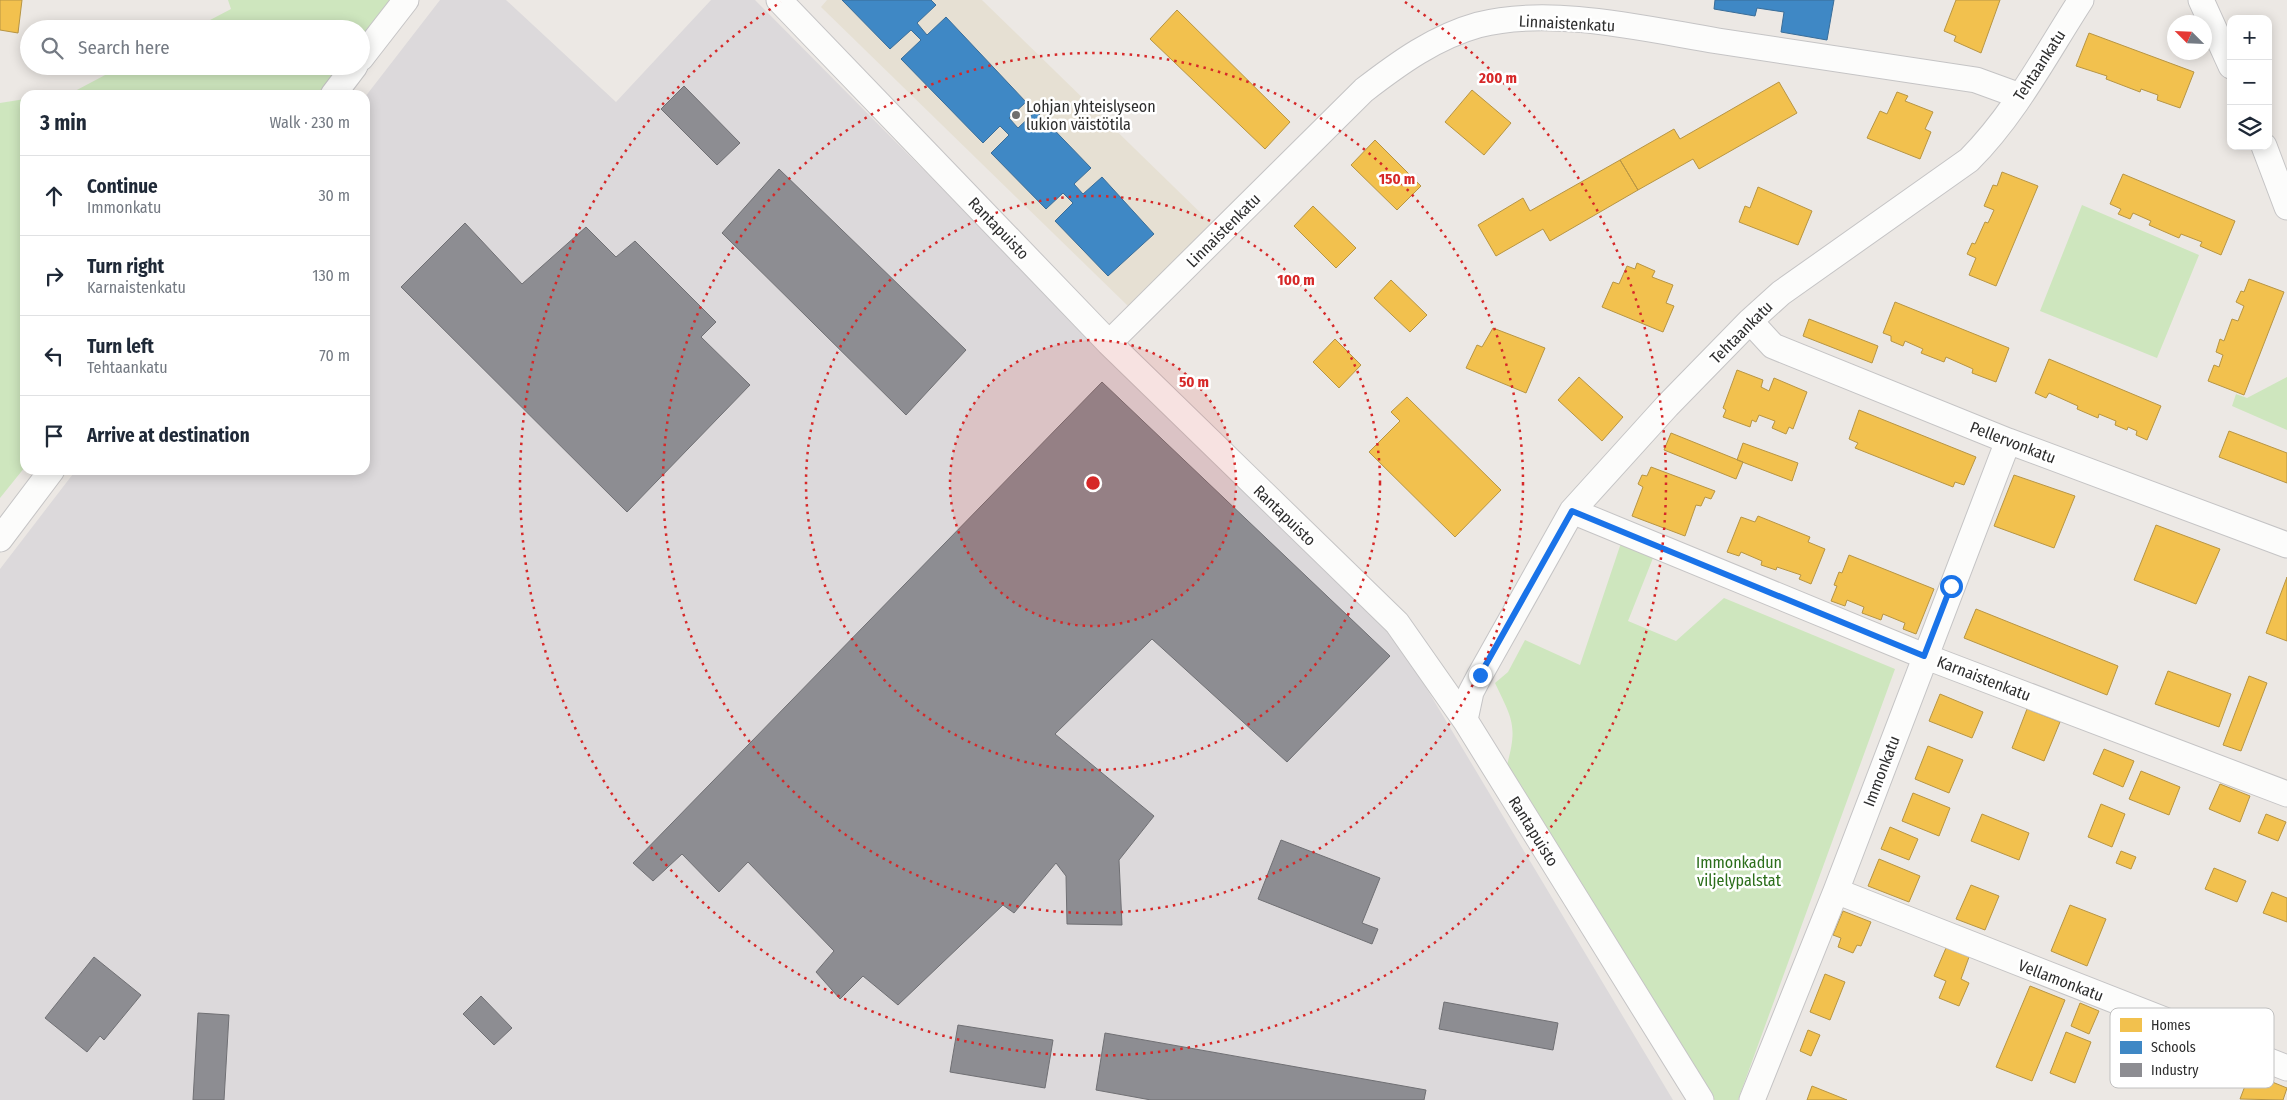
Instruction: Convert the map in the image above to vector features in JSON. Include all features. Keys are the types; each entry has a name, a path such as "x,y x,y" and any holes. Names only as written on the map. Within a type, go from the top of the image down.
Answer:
{"street":[{"path":"370,46 406,0"},
{"name":"Tehtaankatu","path":"1465,720 1471,692 1572,511 1667,406 1781,292 1969,160 1987,142 2020,96 2081,0"},
{"path":"2201,0 2228,60"},
{"name":"Rantapuisto","path":"792,4 1109,343 1396,623 1465,720 1701,1100"},
{"name":"Linnaistenkatu","path":"1109,343 1364,90 1426,46 1501,10 1521,18 1614,24 1976,80 2020,96"},
{"path":"338,90 348,75"},
{"path":"2266,150 2285,194"},
{"name":"Pellervonkatu","path":"1750,321 1773,346 2008,441 2287,545"},
{"name":"Immonkatu","path":"1752,1100 1836,891 1924,656 2008,441"},
{"path":"0,539 48,475"},
{"name":"Karnaistenkatu","path":"1572,511 1924,656 2287,794"},
{"name":"Vellamonkatu","path":"1836,891 2134,1008"},
{"name":"Vellamonkatu","path":"2274,1063 2287,1068"}],"shaded area":[{"path":"440,0 506,0 616,102 711,0 755,0 1107,355 1400,644 1673,1100 0,1100 0,569 72,475 370,475 370,91"},
{"name":"Lohjan yhteislyseon lukion väistötila","path":"827,0 982,0 1211,223 1129,307 821,7"}],"green space":[{"path":"228,0 391,0 370,27 370,20 210,20 231,9"},
{"path":"105,75 333,75 322,90 77,90"},
{"path":"20,100 20,473 0,498 0,103"},
{"path":"2082,205 2199,255 2157,358 2040,311"},
{"path":"2287,377 2287,430 2232,406 2236,394 2247,398"},
{"name":"Immonkadun viljelypalstat","path":"1621,543 1653,558 1628,621 1676,641 1724,598 1895,669 1738,1100 1715,1100 1698,1078 1507,765 1512,740 1512,722 1495,683 1508,672 1525,640 1580,665"}],"building: Homes":[{"path":"0,0 22,0 18,33 0,30"},
{"path":"1956,0 2000,0 1981,53 1954,41 1956,36 1944,31"},
{"path":"1177,10 1290,122 1265,149 1150,39"},
{"path":"2089,33 2194,72 2180,108 2157,100 2158,95 2141,89 2140,92 2106,79 2107,76 2076,66"},
{"path":"1779,82 1797,113 1699,169 1693,159 1638,190 1620,160 1674,129 1680,139"},
{"path":"1472,90 1511,123 1484,155 1445,122"},
{"path":"1897,92 1908,96 1905,101 1933,112 1925,129 1931,132 1920,159 1867,138 1880,111 1887,114"},
{"path":"1375,140 1421,186 1397,210 1351,165"},
{"path":"1620,160 1638,190 1550,241 1543,229 1496,256 1478,225 1523,198 1530,211"},
{"path":"2002,172 2038,186 1996,286 1969,275 1976,258 1967,254 1972,243 1975,244 1985,222 1988,223 1994,210 1984,206 1993,185 1997,186"},
{"path":"2123,174 2235,221 2221,255 2200,246 2202,242 2181,234 2179,238 2149,225 2151,221 2133,213 2130,219 2118,214 2121,209 2110,204"},
{"path":"1758,187 1812,211 1798,245 1739,222 1745,206 1750,208"},
{"path":"1313,206 1356,248 1336,268 1294,226"},
{"path":"1637,263 1655,271 1652,277 1673,285 1666,303 1674,306 1663,332 1602,307 1613,282 1619,284 1627,266 1635,269"},
{"path":"2249,279 2284,292 2244,395 2208,381 2214,365 2219,367 2223,355 2216,352 2220,339 2224,341 2232,319 2238,321 2244,306 2236,302 2241,291 2244,292"},
{"path":"1391,280 1427,315 1410,332 1374,298"},
{"path":"1895,302 2009,348 1996,382 1972,373 1973,369 1946,357 1944,362 1921,353 1923,349 1905,341 1903,346 1891,341 1891,336 1883,333"},
{"path":"1809,319 1878,346 1872,363 1803,336"},
{"path":"1493,328 1545,348 1526,393 1466,368 1477,345 1482,347"},
{"path":"1335,339 1361,365 1339,388 1313,362"},
{"path":"2049,359 2161,406 2147,440 2136,435 2137,431 2128,427 2127,430 2115,425 2116,421 2099,414 2098,418 2077,409 2078,406 2049,393 2046,398 2035,393"},
{"path":"1737,370 1763,380 1761,387 1769,391 1774,378 1807,392 1793,429 1789,427 1786,434 1772,428 1775,421 1759,415 1756,422 1752,420 1750,427 1723,417 1726,410 1723,408"},
{"path":"1579,377 1623,417 1602,441 1558,400"},
{"path":"1407,397 1501,490 1455,537 1369,452 1400,421 1391,412"},
{"path":"1859,410 1976,457 1964,485 1955,482 1953,487 1855,448 1858,443 1849,439"},
{"path":"2229,431 2287,453 2287,483 2219,457"},
{"path":"1671,433 1743,462 1736,479 1664,450"},
{"path":"1743,443 1798,463 1792,481 1737,460"},
{"path":"1651,467 1715,491 1711,499 1705,497 1701,506 1696,505 1685,536 1632,516 1643,487 1638,484 1642,475 1647,476"},
{"path":"2014,475 2075,496 2054,548 1994,526"},
{"path":"1758,516 1810,537 1808,542 1825,549 1811,584 1799,579 1801,575 1777,567 1776,570 1761,565 1762,561 1741,552 1739,556 1727,552 1741,517 1755,522"},
{"path":"2156,525 2220,549 2196,604 2134,580"},
{"path":"1849,555 1934,589 1916,634 1903,629 1905,623 1883,614 1881,620 1862,613 1864,607 1847,600 1845,606 1831,601 1837,586 1834,585 1839,572 1842,573"},
{"path":"2287,577 2287,641 2266,633"},
{"path":"1976,609 2118,666 2107,695 1964,638"},
{"path":"2168,671 2231,694 2219,727 2155,704"},
{"path":"2249,676 2267,683 2241,751 2223,745"},
{"path":"1940,694 1983,712 1972,738 1929,721"},
{"path":"2027,709 2060,722 2044,761 2012,748"},
{"path":"1928,746 1963,760 1949,793 1915,779"},
{"path":"2104,749 2134,761 2123,787 2093,774"},
{"path":"2141,771 2180,787 2169,815 2129,799"},
{"path":"2220,784 2250,796 2240,822 2209,809"},
{"path":"1913,793 1950,808 1939,836 1902,821"},
{"path":"2101,804 2125,814 2112,847 2088,837"},
{"path":"1982,814 2029,833 2019,860 1971,841"},
{"path":"2266,814 2286,822 2278,841 2258,833"},
{"path":"1890,827 1918,839 1909,860 1881,849"},
{"path":"2121,851 2136,857 2131,869 2116,863"},
{"path":"1879,859 1920,876 1909,902 1868,886"},
{"path":"2214,868 2246,881 2237,902 2205,889"},
{"path":"1971,885 1999,896 1985,930 1956,919"},
{"path":"2272,892 2287,898 2287,922 2263,913"},
{"path":"2070,905 2106,919 2087,966 2051,951"},
{"path":"1843,911 1871,922 1861,946 1857,945 1853,953 1838,947 1841,938 1833,935"},
{"path":"1946,948 1969,957 1961,979 1969,983 1959,1006 1939,998 1946,981 1934,976"},
{"path":"1825,974 1845,982 1830,1020 1810,1012"},
{"path":"2030,986 2065,1000 2032,1081 1996,1067"},
{"path":"2080,1003 2099,1011 2089,1034 2071,1026"},
{"path":"1808,1030 1820,1035 1811,1056 1800,1051"},
{"path":"2066,1032 2091,1042 2075,1083 2050,1073"},
{"path":"2274,1083 2287,1088 2283,1100 2240,1099 2244,1088 2274,1088"},
{"path":"1812,1086 1847,1100 1807,1100"}],"building: Schools":[{"path":"842,0 931,0 936,5 917,23 927,35 946,17 1026,102 1009,118 1018,128 1036,111 1091,168 1074,184 1083,194 1102,177 1154,234 1108,276 1055,221 1073,203 1063,193 1046,209 991,153 1009,135 1000,126 983,143 901,59 921,40 911,30 890,49"},
{"path":"1715,0 1834,0 1827,40 1781,32 1784,12 1757,8 1755,16 1714,9"}],"building: Industry":[{"path":"684,86 740,143 717,165 661,109"},
{"path":"779,169 966,350 906,415 722,233"},
{"path":"465,223 522,284 586,227 616,257 635,241 716,322 701,337 750,385 627,512 401,287"},
{"path":"1102,382 1390,656 1287,762 1152,639 1055,734 1154,816 1119,860 1122,925 1067,924 1066,876 1056,863 1014,913 1003,905 898,1005 863,976 840,999 816,972 834,951 748,862 719,892 682,854 653,881 633,863"},
{"path":"1281,840 1380,878 1362,923 1378,929 1372,944 1258,899"},
{"path":"94,957 141,995 104,1040 100,1036 87,1052 45,1018"},
{"path":"481,996 512,1028 494,1045 463,1014"},
{"path":"1444,1002 1558,1023 1553,1050 1439,1029"},
{"path":"198,1013 229,1015 224,1100 193,1100"},
{"path":"958,1025 1053,1040 1045,1088 950,1072"},
{"path":"1105,1033 1426,1090 1424,1100 1151,1100 1096,1090"}],"place":[{"name":"Lohjan yhteislyseon lukion väistötila","path":"1016,115"}],"route":[{"path":"1480,675 1572,511 1924,656 1951,586"}]}
